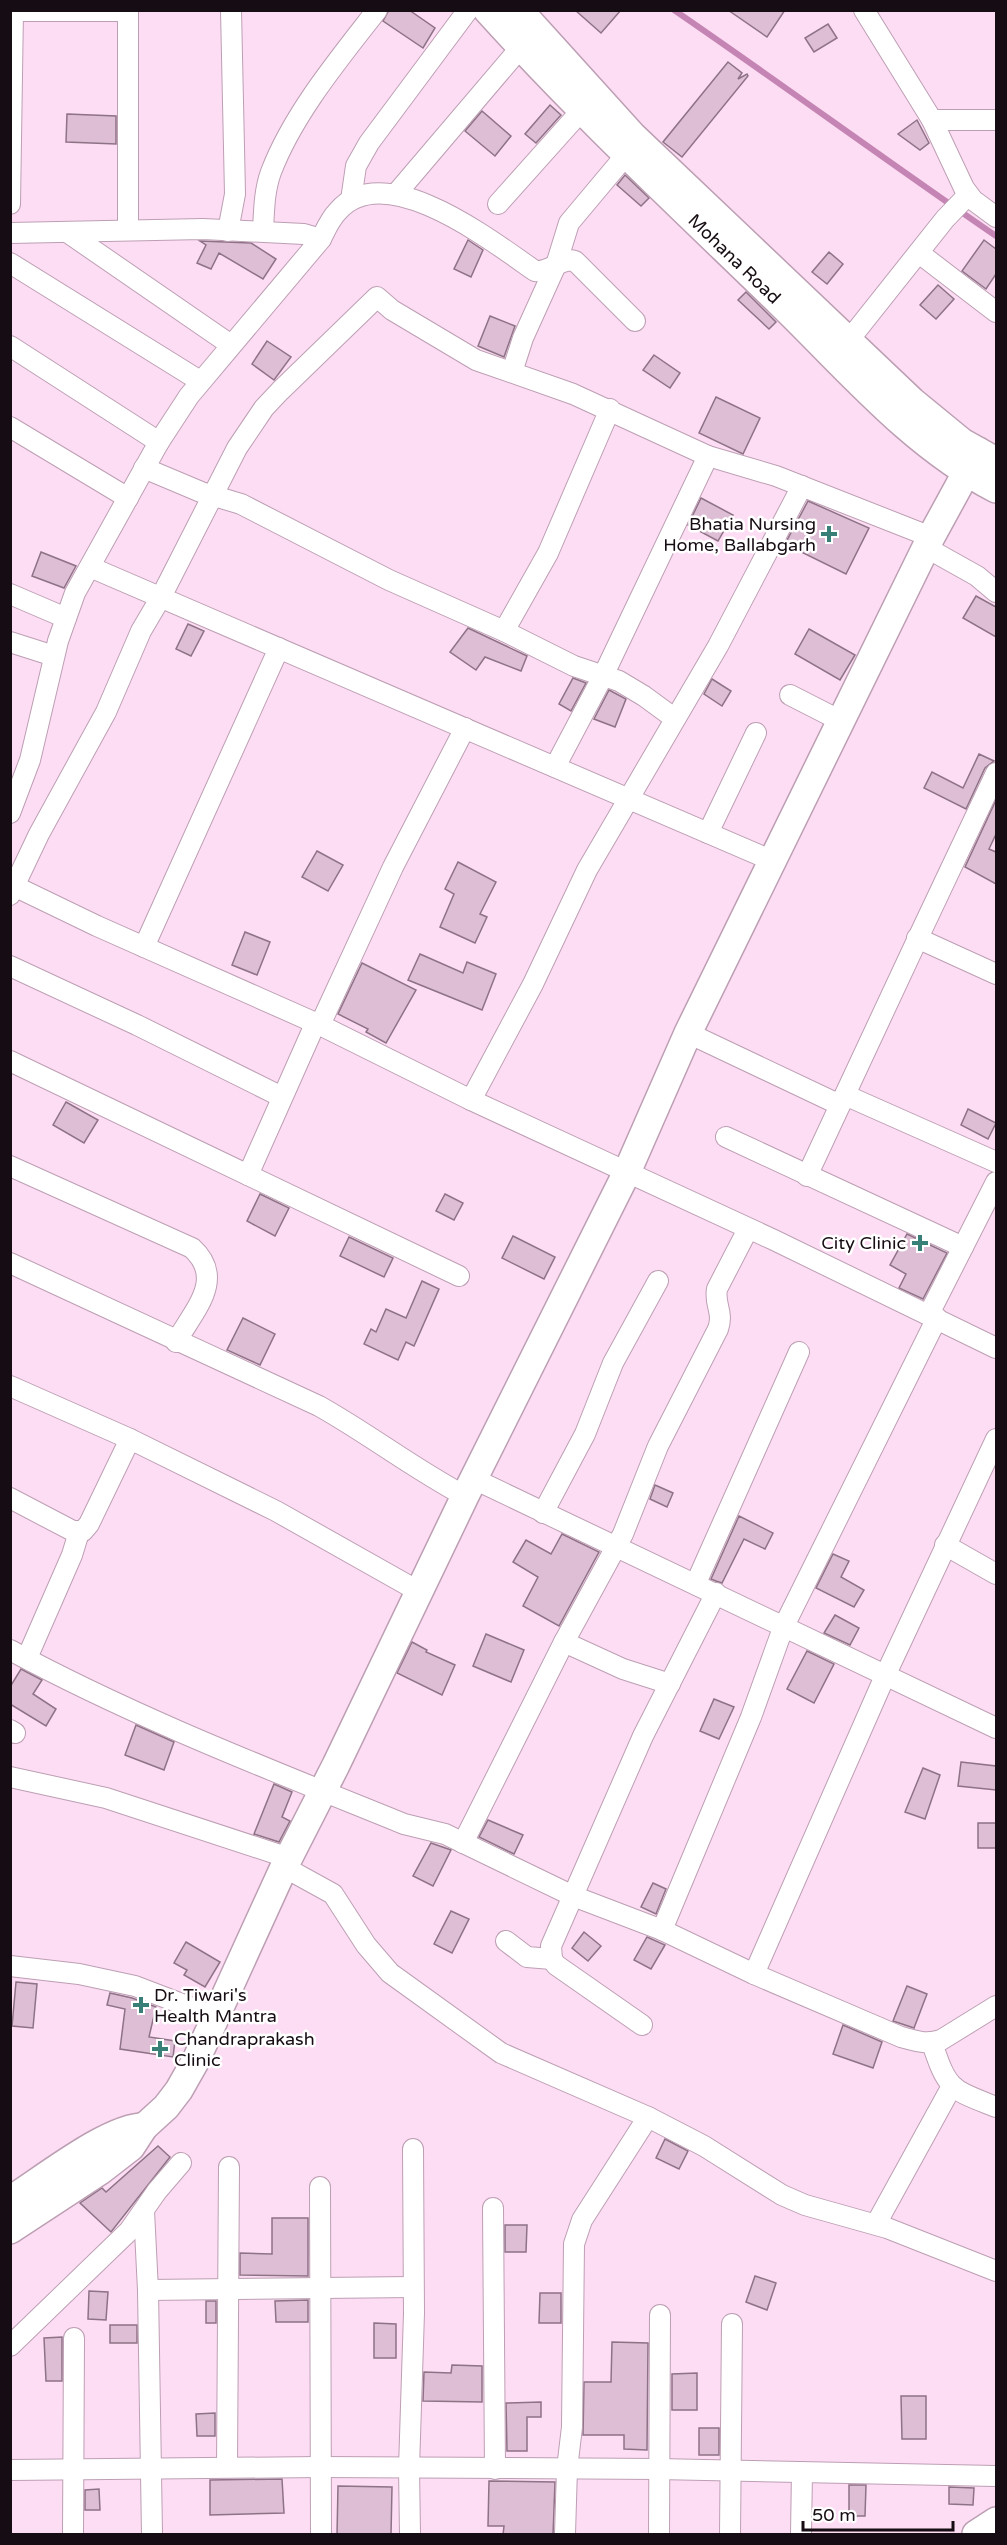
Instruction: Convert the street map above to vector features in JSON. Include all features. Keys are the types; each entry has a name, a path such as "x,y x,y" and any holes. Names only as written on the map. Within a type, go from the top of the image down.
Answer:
{"street":[{"path":"228,231 236,194 231,10"},
{"path":"263,231 269,179 288,137 330,73 377,10"},
{"path":"351,200 356,166 369,143 468,10"},
{"name":"Mohana Road","path":"487,10 626,156 841,349"},
{"name":"Mohana Road","path":"519,10 633,136 841,349 913,432 980,461 996,489"},
{"path":"864,10 932,120 965,199 996,217"},
{"path":"10,204 12,11 128,11 128,230"},
{"path":"396,194 520,47"},
{"path":"498,204 582,110"},
{"path":"932,120 996,120"},
{"path":"512,372 524,338 556,265 569,223 626,156"},
{"path":"10,813 30,760 54,656 75,593 159,442 200,381 321,239 338,210 351,200 367,196 396,194 428,204 478,232 536,270 543,271 567,260 575,261 635,321"},
{"path":"841,349 945,219 965,199"},
{"path":"10,233 128,230 263,231 304,234 321,239"},
{"path":"67,232 231,345"},
{"path":"919,253 996,312"},
{"path":"10,263 200,381"},
{"path":"996,592 929,542 802,486 708,456 610,409 461,353 392,310 377,297 264,408 237,448 161,597 141,631 106,712 39,834 12,889 318,1024 471,1100 933,1316 996,1348"},
{"path":"10,346 159,442"},
{"path":"504,631 548,553 610,409"},
{"path":"10,427 128,498"},
{"path":"555,767 603,676 708,456"},
{"path":"10,2230 121,2156 138,2139 144,2127 166,2107 179,2090 216,2017 286,1862 323,1792 418,1591 627,1172 688,1033 929,542 980,461"},
{"path":"144,468 257,512 388,580 504,631 574,666 629,687 674,718"},
{"path":"471,1100 533,984 587,870 718,646 802,486"},
{"path":"90,567 773,861"},
{"path":"10,594 66,618"},
{"path":"10,642 54,656"},
{"path":"144,946 279,648"},
{"path":"790,695 842,721"},
{"path":"248,1175 282,1097 393,867 465,728"},
{"path":"708,833 756,733"},
{"path":"807,1176 916,938 996,773"},
{"path":"916,938 996,974"},
{"path":"10,966 137,1025 282,1097"},
{"path":"688,1033 842,1100 996,1162"},
{"path":"10,1061 459,1276"},
{"path":"726,1137 963,1247"},
{"path":"10,1166 192,1248 201,1256 209,1277 206,1289 176,1342"},
{"path":"662,1930 751,1717 783,1628 996,1182"},
{"path":"463,1843 564,1642 629,1521 657,1446 718,1329 722,1317 716,1298 717,1289 748,1229"},
{"path":"10,1263 176,1342 319,1406 363,1432 430,1477 470,1487 543,1513 696,1583 783,1628 996,1728"},
{"path":"543,1513 589,1426 613,1363 657,1281"},
{"path":"696,1583 799,1352"},
{"path":"10,1386 130,1439 276,1511 418,1591"},
{"path":"130,1439 89,1524 78,1532 72,1555 19,1654 91,1692 323,1792 404,1824 434,1830 573,1896 662,1930 754,1974 901,2037 916,2042 932,2043 941,2040 996,2006"},
{"path":"754,1974 885,1676 996,1439"},
{"path":"10,1498 78,1532"},
{"path":"945,1545 996,1574"},
{"path":"642,2025 562,1970 552,1959 551,1946 644,1736 716,1593"},
{"path":"564,1642 623,1669 670,1684"},
{"path":"10,1777 106,1798 286,1862 333,1894 366,1945 390,1973 501,2053 648,2117 704,2146 782,2195 823,2212 876,2224 996,2271"},
{"path":"506,1941 527,1957 552,1959"},
{"path":"10,1966 79,1974 126,1983 216,2017"},
{"path":"932,2043 942,2073 952,2086 970,2097 996,2107"},
{"path":"876,2224 952,2086"},
{"path":"565,2535 567,2469 572,2427 575,2235 582,2220 648,2117"},
{"path":"10,2200 112,2134 135,2127 144,2127"},
{"path":"410,2535 414,2149"},
{"path":"10,2346 122,2238 181,2163"},
{"path":"227,2467 229,2167"},
{"path":"320,2187 321,2535"},
{"path":"493,2208 495,2469"},
{"path":"144,2211 148,2289 152,2535"},
{"path":"148,2289 413,2287"},
{"path":"658,2535 660,2315"},
{"path":"730,2535 732,2324"},
{"path":"73,2535 74,2338"},
{"path":"10,2470 227,2467 658,2469 996,2476"},
{"path":"801,2535 802,2472"},
{"path":"976,2535 996,2521"}],"building":[{"path":"389,10 409,10 435,28 423,48 383,21"},
{"path":"575,10 621,10 601,33"},
{"path":"728,10 785,10 767,37"},
{"path":"828,24 837,38 814,52 805,38"},
{"path":"728,62 742,73 738,79 747,74 748,76 682,157 663,142"},
{"path":"550,105 561,115 536,143 525,134"},
{"path":"482,111 511,136 495,156 465,131"},
{"path":"67,114 116,116 116,144 66,142"},
{"path":"917,120 929,143 920,150 898,134"},
{"path":"625,175 649,198 641,206 617,185"},
{"path":"468,240 483,250 471,277 454,269"},
{"path":"984,240 996,249 996,274 986,289 962,271"},
{"path":"200,241 251,243 276,259 263,279 219,253 211,269 197,263 206,245"},
{"path":"829,252 843,264 827,284 812,272"},
{"path":"938,285 954,299 936,319 920,305"},
{"path":"746,292 776,322 769,329 738,300"},
{"path":"490,316 515,326 504,357 478,346"},
{"path":"267,341 291,357 274,380 252,364"},
{"path":"654,355 680,373 670,388 643,370"},
{"path":"716,397 760,418 743,454 699,433"},
{"path":"701,498 733,515 718,541 688,525"},
{"path":"808,501 869,528 846,574 785,544"},
{"path":"41,552 76,566 64,588 32,576"},
{"path":"976,596 996,607 996,637 963,618"},
{"path":"188,624 204,631 191,656 176,649"},
{"path":"468,628 527,656 521,671 485,657 476,670 450,652"},
{"path":"809,629 855,655 840,680 795,654"},
{"path":"573,678 586,683 571,711 559,704"},
{"path":"712,679 731,691 722,706 704,694"},
{"path":"609,690 626,699 615,727 594,719"},
{"path":"979,754 994,761 985,768 966,809 924,788 932,772 963,788"},
{"path":"996,800 996,834 989,849 996,852 996,884 965,867"},
{"path":"317,851 343,865 328,891 302,877"},
{"path":"458,862 496,882 480,914 487,917 475,943 440,927 454,894 445,889"},
{"path":"245,932 270,942 257,975 232,965"},
{"path":"420,954 463,973 467,962 496,974 482,1010 408,980"},
{"path":"362,963 416,990 386,1043 366,1032 368,1029 338,1014"},
{"path":"66,1102 98,1120 84,1143 53,1125"},
{"path":"968,1109 996,1123 988,1139 961,1125"},
{"path":"260,1194 289,1208 275,1236 247,1221"},
{"path":"445,1194 463,1203 454,1220 436,1211"},
{"path":"907,1234 947,1253 923,1299 899,1288 906,1274 890,1265"},
{"path":"513,1236 555,1257 544,1279 502,1258"},
{"path":"349,1237 393,1258 384,1277 340,1256"},
{"path":"422,1281 439,1289 414,1346 406,1342 398,1360 364,1344 371,1329 376,1332 386,1309 406,1318"},
{"path":"243,1318 275,1334 260,1365 227,1350"},
{"path":"655,1485 673,1493 667,1507 650,1499"},
{"path":"739,1516 773,1533 765,1549 744,1539 722,1583 711,1579"},
{"path":"562,1534 599,1552 559,1626 523,1606 538,1577 513,1562 526,1540 551,1554"},
{"path":"833,1554 849,1561 841,1577 864,1590 854,1607 816,1588"},
{"path":"835,1615 859,1628 850,1645 824,1633"},
{"path":"486,1634 524,1650 511,1682 473,1666"},
{"path":"412,1642 427,1650 426,1652 455,1665 442,1695 397,1673"},
{"path":"807,1651 834,1664 814,1703 787,1689"},
{"path":"21,1669 42,1680 33,1694 56,1709 46,1726 10,1704 10,1687"},
{"path":"714,1699 734,1707 719,1739 700,1731"},
{"path":"136,1725 174,1742 164,1770 125,1755"},
{"path":"961,1762 996,1766 996,1790 958,1786"},
{"path":"923,1768 940,1775 925,1819 905,1812"},
{"path":"274,1784 292,1792 282,1817 290,1821 279,1842 254,1834"},
{"path":"488,1820 523,1835 514,1854 479,1837"},
{"path":"978,1823 996,1823 996,1848 978,1848"},
{"path":"431,1843 451,1850 433,1886 413,1876"},
{"path":"653,1883 666,1889 656,1914 641,1907"},
{"path":"451,1911 469,1919 452,1953 434,1944"},
{"path":"584,1932 601,1946 588,1961 572,1948"},
{"path":"647,1937 665,1945 651,1969 634,1960"},
{"path":"186,1942 220,1962 205,1987 184,1975 187,1970 174,1963"},
{"path":"16,1982 37,1984 33,2028 12,2026"},
{"path":"907,1986 927,1994 914,2028 893,2021"},
{"path":"110,1993 156,2007 149,2037 175,2041 173,2057 120,2049 125,2009 107,2005"},
{"path":"843,2025 882,2042 873,2068 833,2054"},
{"path":"665,2139 688,2151 679,2169 656,2158"},
{"path":"158,2146 170,2157 111,2232 80,2203 102,2188 106,2192"},
{"path":"272,2218 308,2218 308,2276 240,2275 240,2253 272,2254"},
{"path":"505,2225 527,2225 526,2252 505,2252"},
{"path":"755,2276 776,2283 767,2310 746,2302"},
{"path":"89,2291 108,2292 106,2320 88,2319"},
{"path":"540,2293 561,2293 561,2323 539,2323"},
{"path":"308,2300 308,2322 276,2322 275,2301"},
{"path":"206,2301 216,2301 216,2323 206,2323"},
{"path":"374,2323 396,2324 396,2358 374,2358"},
{"path":"110,2325 137,2325 137,2343 110,2343"},
{"path":"62,2337 62,2381 46,2381 44,2338"},
{"path":"612,2342 648,2343 647,2450 624,2449 624,2435 583,2435 584,2382 611,2382"},
{"path":"452,2365 482,2366 482,2402 423,2401 424,2372 451,2373"},
{"path":"697,2373 697,2410 672,2410 672,2374"},
{"path":"901,2396 926,2396 926,2439 902,2439"},
{"path":"541,2402 541,2417 527,2417 527,2451 507,2451 506,2403"},
{"path":"215,2413 215,2436 197,2436 196,2414"},
{"path":"699,2428 719,2428 719,2455 699,2455"},
{"path":"282,2479 284,2513 210,2515 210,2480"},
{"path":"489,2481 555,2482 553,2535 503,2535 504,2526 488,2526"},
{"path":"849,2485 866,2485 865,2516 849,2516"},
{"path":"338,2486 392,2487 391,2535 337,2535"},
{"path":"949,2487 974,2488 973,2505 949,2504"},
{"path":"99,2489 100,2510 85,2510 85,2490"}],"waterway":[{"path":"674,10 996,236"}],"place":[{"name":"Bhatia Nursing Home, Ballabgarh","path":"829,534"},
{"name":"City Clinic","path":"920,1243"},
{"name":"Dr. Tiwari's Health Mantra","path":"141,2005"},
{"name":"Chandraprakash Clinic","path":"160,2049"}]}
